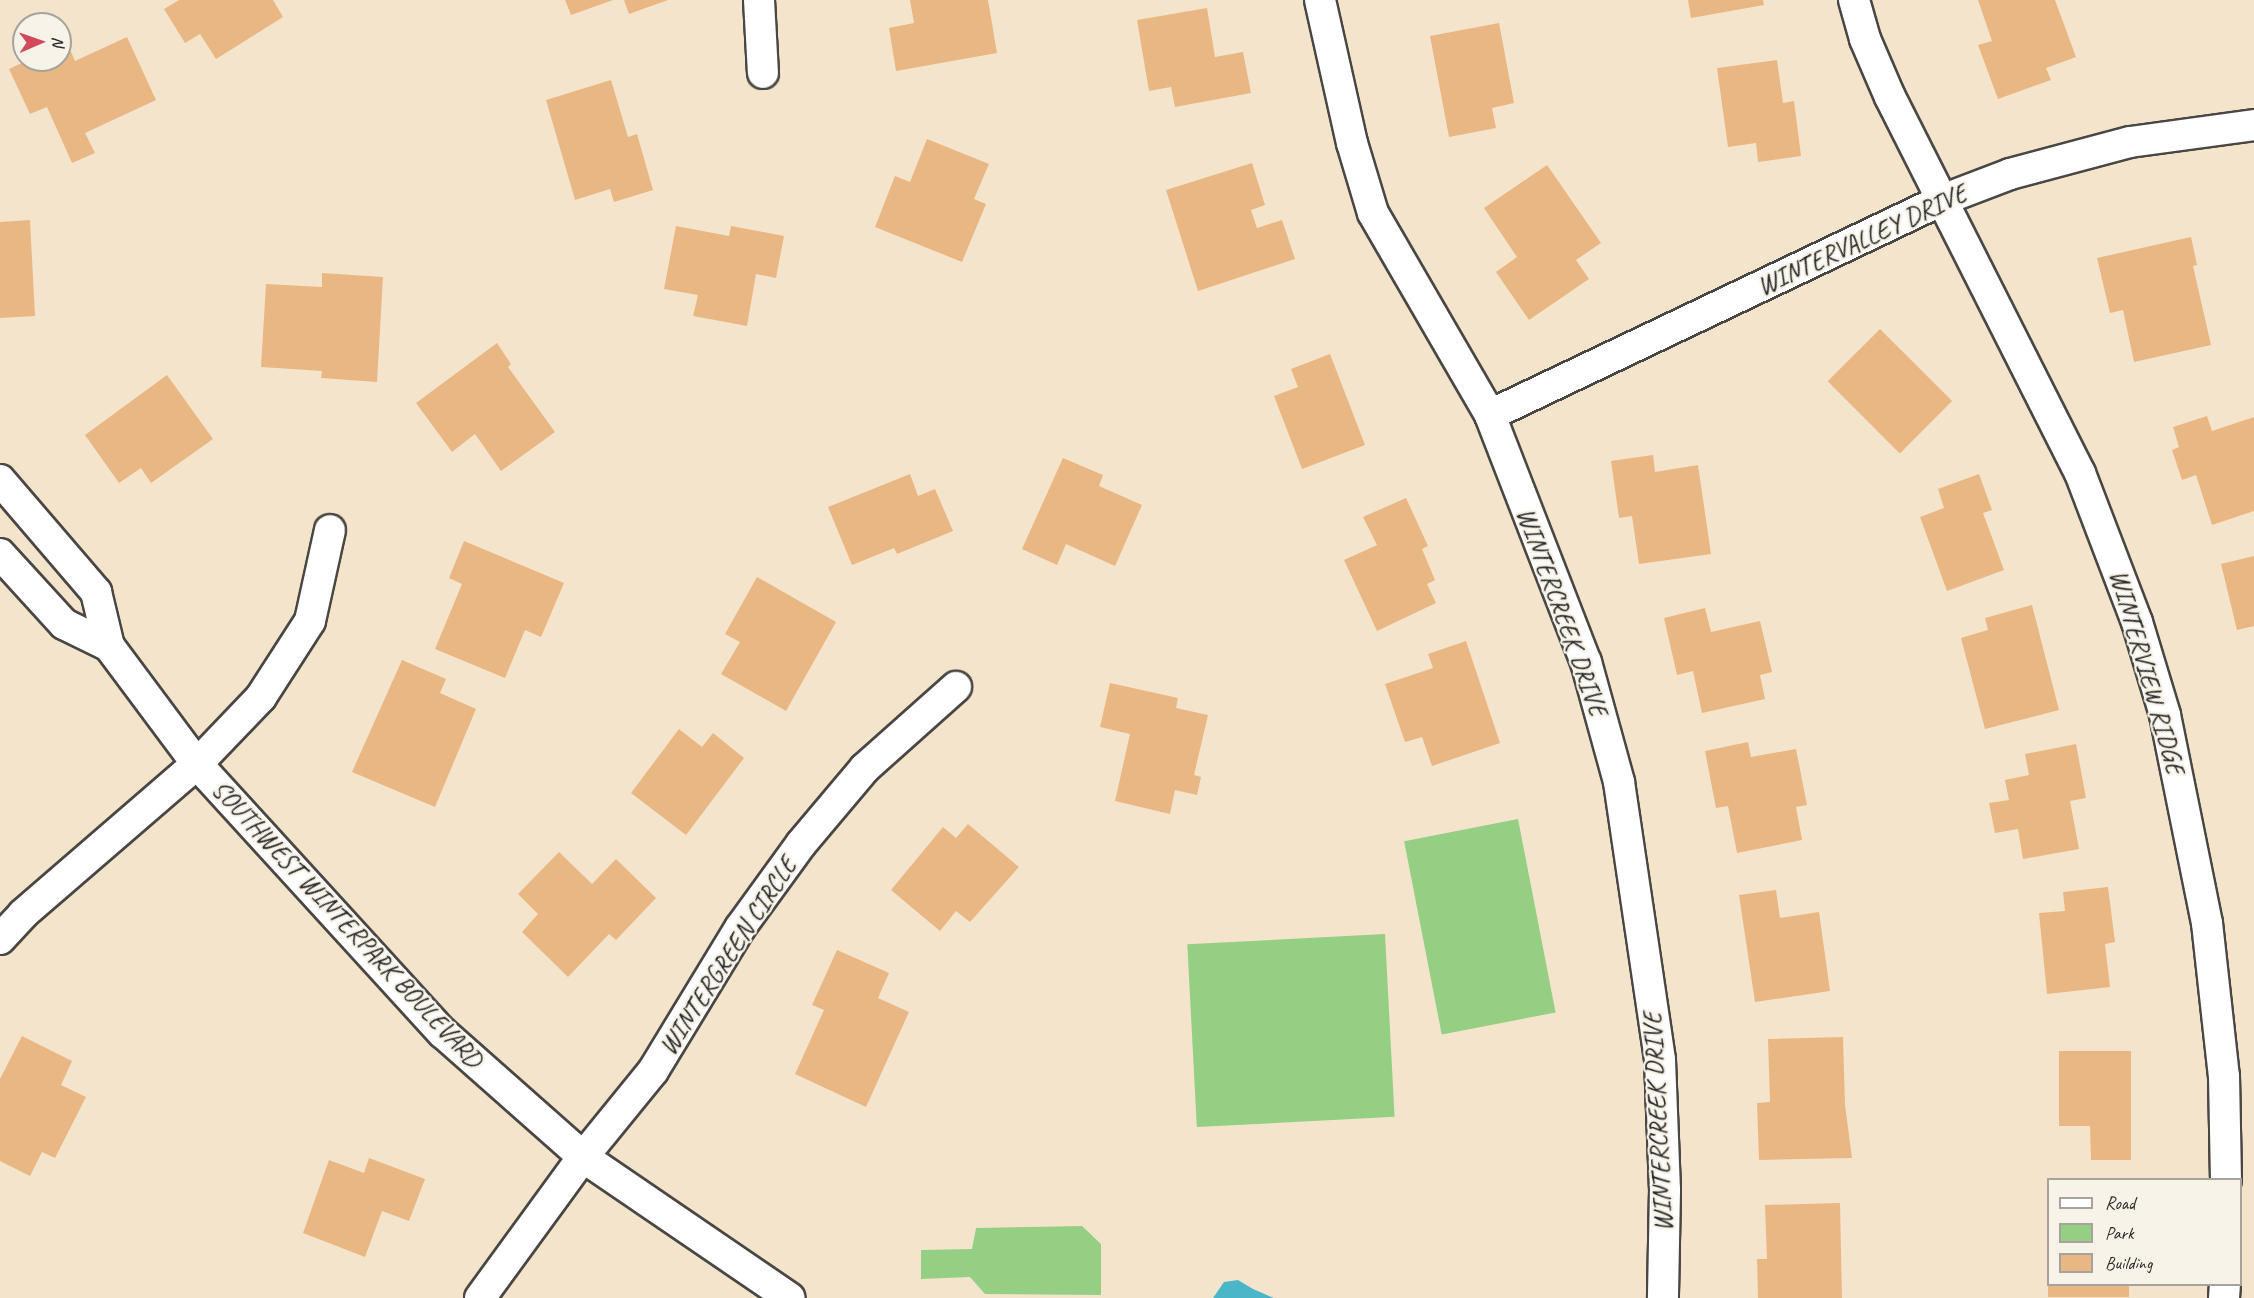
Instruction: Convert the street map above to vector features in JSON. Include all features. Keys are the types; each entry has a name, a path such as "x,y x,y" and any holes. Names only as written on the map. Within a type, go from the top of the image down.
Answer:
{"street":[{"path":"759,0 764,73"},
{"name":"WINTERCREEK DRIVE","path":"1320,0 1352,143 1373,213 1490,415 1586,662 1618,782 1660,1060 1663,1298"},
{"name":"WINTERVIEW RIDGE","path":"1854,0 1865,39 1890,97 2080,473 2137,622 2165,715 2207,923 2224,1076 2226,1178"},
{"name":"WINTERVALLEY DRIVE","path":"1490,415 1942,200 2081,153 2180,133 2254,125"},
{"name":"SOUTHWEST WINTERPARK BOULEVARD","path":"0,480 96,592 109,646 197,764 443,1033 583,1157 790,1298"},
{"path":"0,939 23,914 197,764 261,697 310,621 330,530"},
{"name":"SOUTHWEST WINTERPARK BOULEVARD","path":"0,554 64,624 109,646"},
{"name":"WINTERGREEN CIRCLE","path":"480,1298 583,1157 653,1071 740,928 801,844 865,768 956,687"}],"green space":[{"path":"1518,819 1556,1012 1442,1035 1404,841"},
{"path":"1385,934 1395,1117 1197,1127 1187,944"},
{"path":"1082,1226 1101,1244 1101,1295 985,1294 970,1277 921,1279 921,1250 972,1249 976,1228"}],"water":[{"path":"1238,1280 1274,1298 1213,1298 1224,1282"}],"building":[{"path":"179,0 273,0 283,17 216,59 200,34 185,43 164,9"},
{"path":"565,0 613,0 571,15"},
{"path":"624,0 668,0 629,14"},
{"path":"910,0 988,0 997,53 896,71 889,28 914,23"},
{"path":"1688,0 1763,0 1764,5 1691,18"},
{"path":"1978,0 2055,0 2076,57 2046,68 2051,80 1998,99 1978,45 1992,41"},
{"path":"1207,8 1215,57 1243,52 1251,93 1175,107 1171,87 1149,91 1137,20"},
{"path":"1499,23 1514,103 1492,108 1496,128 1449,137 1430,36"},
{"path":"127,37 156,100 85,133 95,153 72,163 47,107 30,114 9,69 12,68 12,72 72,72 72,54 75,61"},
{"path":"1777,60 1783,103 1794,101 1801,156 1758,162 1756,143 1728,147 1717,68"},
{"path":"611,80 628,137 637,134 653,190 614,202 610,189 575,200 546,100"},
{"path":"927,139 989,164 974,199 986,204 962,262 875,227 895,176 910,182"},
{"path":"1252,163 1265,205 1251,210 1257,228 1282,220 1295,259 1198,291 1166,190"},
{"path":"1547,165 1601,243 1576,260 1589,279 1529,320 1496,272 1517,257 1484,208"},
{"path":"30,220 35,316 0,318 0,222"},
{"path":"676,226 729,236 731,226 784,236 776,278 756,274 747,326 693,316 698,295 664,289"},
{"path":"2191,237 2197,265 2193,266 2211,345 2134,362 2123,310 2110,313 2097,258"},
{"path":"322,273 383,277 377,382 321,378 322,371 261,367 266,284 322,287"},
{"path":"1880,329 1952,401 1900,453 1828,381"},
{"path":"497,343 511,364 508,367 555,432 501,471 475,434 452,452 416,403"},
{"path":"1330,354 1365,445 1302,469 1274,396 1298,387 1291,369"},
{"path":"167,375 213,439 151,483 141,468 119,483 85,435"},
{"path":"2207,416 2212,431 2254,417 2254,511 2212,525 2196,475 2182,480 2172,450 2179,447 2173,427"},
{"path":"1653,455 1655,472 1698,465 1711,554 1639,564 1632,516 1619,518 1611,461"},
{"path":"1063,458 1103,475 1099,486 1142,505 1115,566 1066,544 1057,565 1022,549"},
{"path":"910,474 918,496 935,489 953,531 897,554 894,548 852,565 828,507"},
{"path":"1979,474 1992,510 1983,513 2004,570 1947,591 1920,517 1944,508 1938,489"},
{"path":"1406,498 1428,546 1422,549 1435,580 1427,584 1436,603 1377,631 1344,560 1377,545 1363,517"},
{"path":"464,541 564,583 541,637 525,630 505,678 435,649 462,584 449,578"},
{"path":"2254,556 2254,626 2237,630 2221,564"},
{"path":"757,577 836,622 786,711 721,674 740,642 725,634"},
{"path":"2032,605 2059,710 1985,729 1961,638 1988,630 1985,618"},
{"path":"1705,608 1711,632 1760,621 1772,672 1760,675 1765,699 1702,713 1693,671 1677,675 1664,618"},
{"path":"1466,641 1500,743 1432,766 1422,737 1405,742 1385,684 1433,668 1428,654"},
{"path":"402,660 446,679 440,693 476,709 435,807 352,772"},
{"path":"1110,683 1178,698 1176,708 1208,715 1194,775 1201,777 1197,795 1175,790 1170,814 1115,801 1130,734 1100,727"},
{"path":"679,729 702,747 713,733 744,758 686,835 631,793"},
{"path":"1748,742 1751,757 1796,749 1807,805 1796,807 1802,840 1737,853 1728,806 1716,808 1705,751"},
{"path":"2076,744 2086,798 2070,801 2079,849 2023,859 2018,829 1995,833 1989,803 2009,800 2005,780 2029,775 2025,754"},
{"path":"968,824 1019,867 970,922 956,911 940,931 891,890 943,827 956,838"},
{"path":"559,852 592,884 616,859 656,898 616,940 609,934 568,977 522,932 538,914 518,894"},
{"path":"2108,887 2115,942 2105,944 2110,987 2047,994 2039,913 2065,911 2063,892"},
{"path":"1776,890 1780,918 1819,912 1830,991 1755,1002 1739,895"},
{"path":"837,950 889,973 878,998 909,1012 866,1107 795,1074 824,1010 812,1005"},
{"path":"22,1036 72,1061 61,1085 86,1097 55,1158 42,1152 30,1176 0,1161 0,1079"},
{"path":"1843,1037 1845,1105 1852,1158 1759,1160 1757,1103 1770,1102 1768,1039"},
{"path":"2059,1051 2131,1051 2131,1160 2091,1160 2090,1126 2059,1126"},
{"path":"369,1158 425,1179 409,1221 382,1211 365,1257 303,1233 329,1160 364,1173"},
{"path":"1840,1203 1842,1298 1758,1298 1757,1259 1767,1259 1765,1205"},
{"path":"2048,1286 2129,1286 2129,1297 2048,1297"}]}
